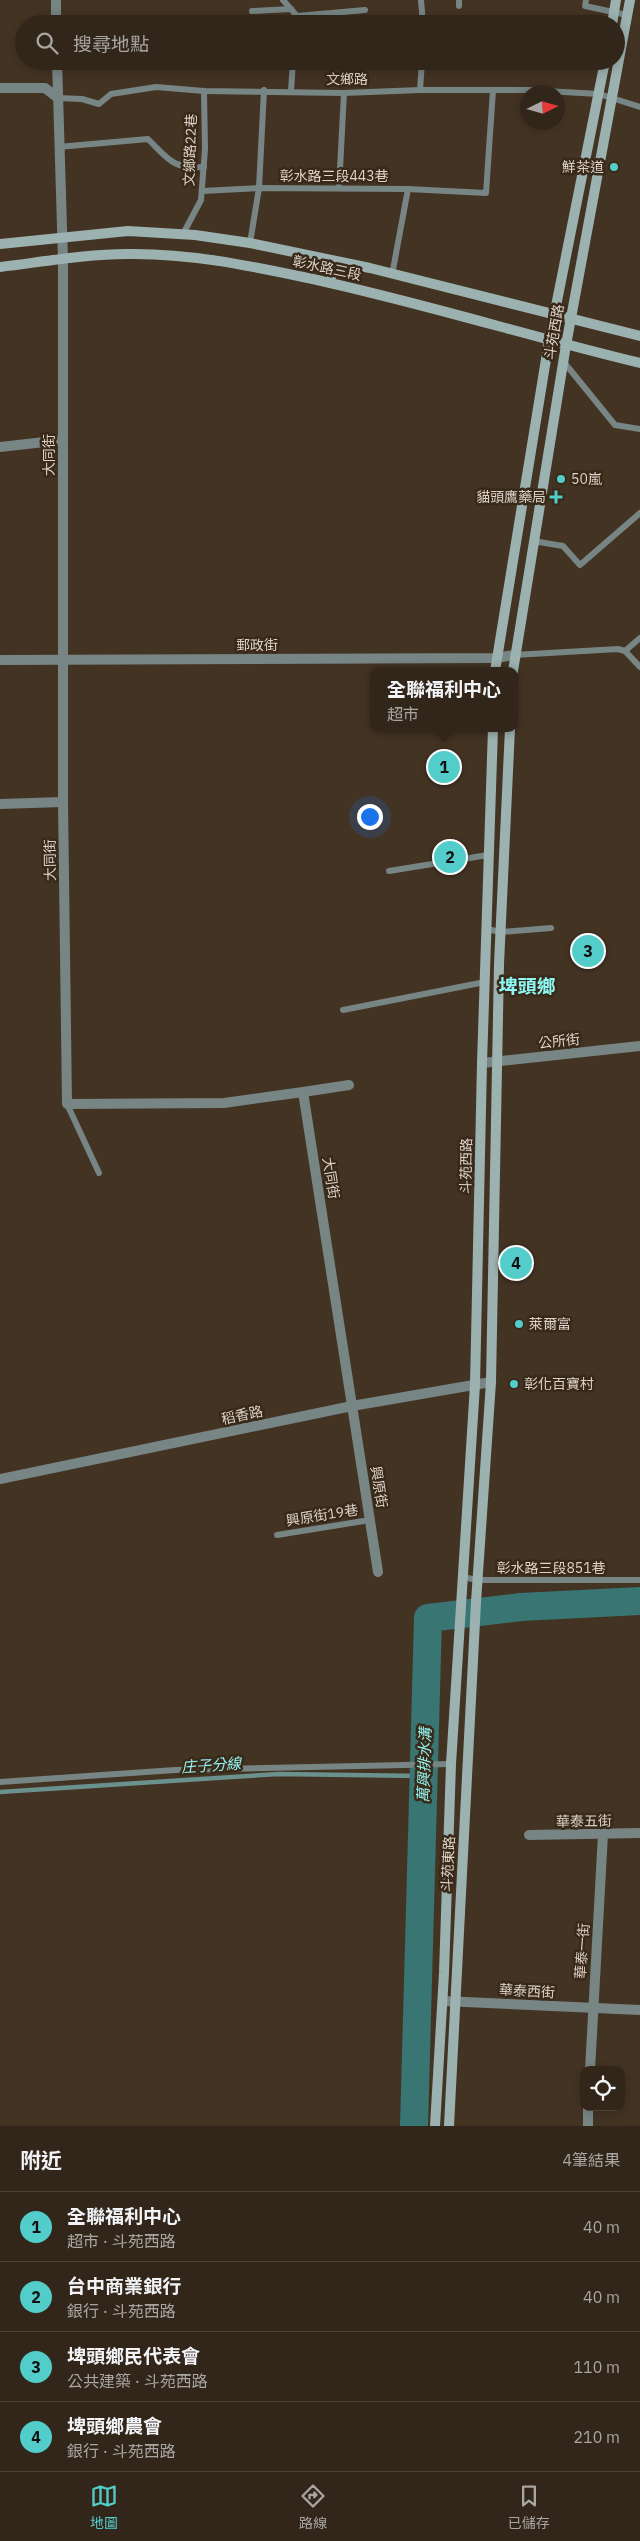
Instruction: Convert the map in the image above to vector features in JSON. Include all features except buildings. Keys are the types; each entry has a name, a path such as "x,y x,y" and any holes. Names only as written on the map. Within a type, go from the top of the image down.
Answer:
{"main road":[{"path":"614,15 616,0"},
{"name":"斗苑西路","path":"625,25 630,0"},
{"name":"斗苑西路","path":"495,667 549,341 603,70"},
{"name":"斗苑西路","path":"513,667 563,361 616,70"},
{"name":"彰水路三段","path":"0,244 128,231 182,234 250,242 640,336"},
{"name":"彰水路三段","path":"0,267 127,254 193,258 246,265 371,292 566,346 640,363"},
{"path":"330,283 334,261"},
{"name":"斗苑西路","path":"461,1605 475,1385 482,1063 493,732"},
{"path":"478,1580 491,1382 501,932 510,732"},
{"name":"斗苑東路","path":"449,2126 478,1580"},
{"name":"斗苑東路","path":"435,2126 443,2001 451,1764 461,1605"}],"street":[{"path":"56,0 56,15"},
{"name":"大同街","path":"57,70 58,147 63,260 63,802 67,1104"},
{"path":"0,88 46,88 58,98"},
{"path":"0,447 62,440"},
{"name":"郵政街","path":"0,660 496,658 514,655"},
{"path":"0,804 63,802"},
{"name":"公所街","path":"482,1063 640,1046"},
{"path":"67,1104 224,1103 349,1085"},
{"name":"大同街","path":"303,1092 352,1406"},
{"name":"稻香路","path":"0,1479 352,1406 491,1382"},
{"name":"興原街","path":"352,1406 378,1572"},
{"name":"華泰五街","path":"529,1835 640,1833"},
{"name":"華泰一街","path":"590,2066 603,1834"},
{"name":"華泰西街","path":"443,2001 640,2010"},
{"path":"588,2111 588,2126"}],"lane":[{"path":"284,0 295,15"},
{"path":"421,0 422,15"},
{"path":"586,0 585,6 606,15"},
{"path":"252,11 291,10"},
{"path":"308,15 365,10"},
{"path":"291,91 292,70"},
{"path":"420,90 421,70"},
{"name":"文鄉路","path":"58,98 82,99 99,104 110,94 156,87 204,91 264,90 344,93 493,90 599,94 640,107"},
{"name":"彰水路三段443巷","path":"250,242 260,188 264,90"},
{"name":"彰水路三段443巷","path":"202,191 260,188 339,188 486,193 493,90"},
{"name":"文鄉路22巷","path":"182,234 201,200 204,166 204,91"},
{"path":"339,188 344,93"},
{"path":"58,147 148,139 173,164 186,168 204,166"},
{"path":"392,276 408,189"},
{"path":"563,361 615,425 640,429"},
{"path":"533,541 563,546 580,565 640,513"},
{"path":"625,651 640,638"},
{"path":"514,655 618,649 625,651 640,667"},
{"path":"389,871 488,855"},
{"path":"486,929 501,932 551,928"},
{"path":"343,1010 485,982"},
{"path":"67,1104 99,1173"},
{"name":"興原街19巷","path":"277,1535 370,1520"},
{"name":"彰水路三段851巷","path":"463,1578 478,1580 640,1580"},
{"path":"0,1782 175,1770 451,1764"}],"waterway":[{"name":"萬興排水溝","path":"414,2126 428,1618 521,1607 640,1601"},
{"name":"庄子分線","path":"0,1792 278,1774 423,1776"}],"place":[{"name":"鮮茶道","path":"614,167"},
{"name":"50嵐","path":"561,479"},
{"name":"貓頭鷹藥局","path":"556,497"},
{"name":"全聯福利中心","path":"444,767"},
{"name":"台中商業銀行","path":"450,857"},
{"name":"埤頭鄉民代表會","path":"588,951"},
{"name":"埤頭鄉農會","path":"516,1263"},
{"name":"萊爾富","path":"519,1324"},
{"name":"彰化百寶村","path":"514,1384"}],"district":[{"name":"埤頭鄉","path":"527,986"}]}
